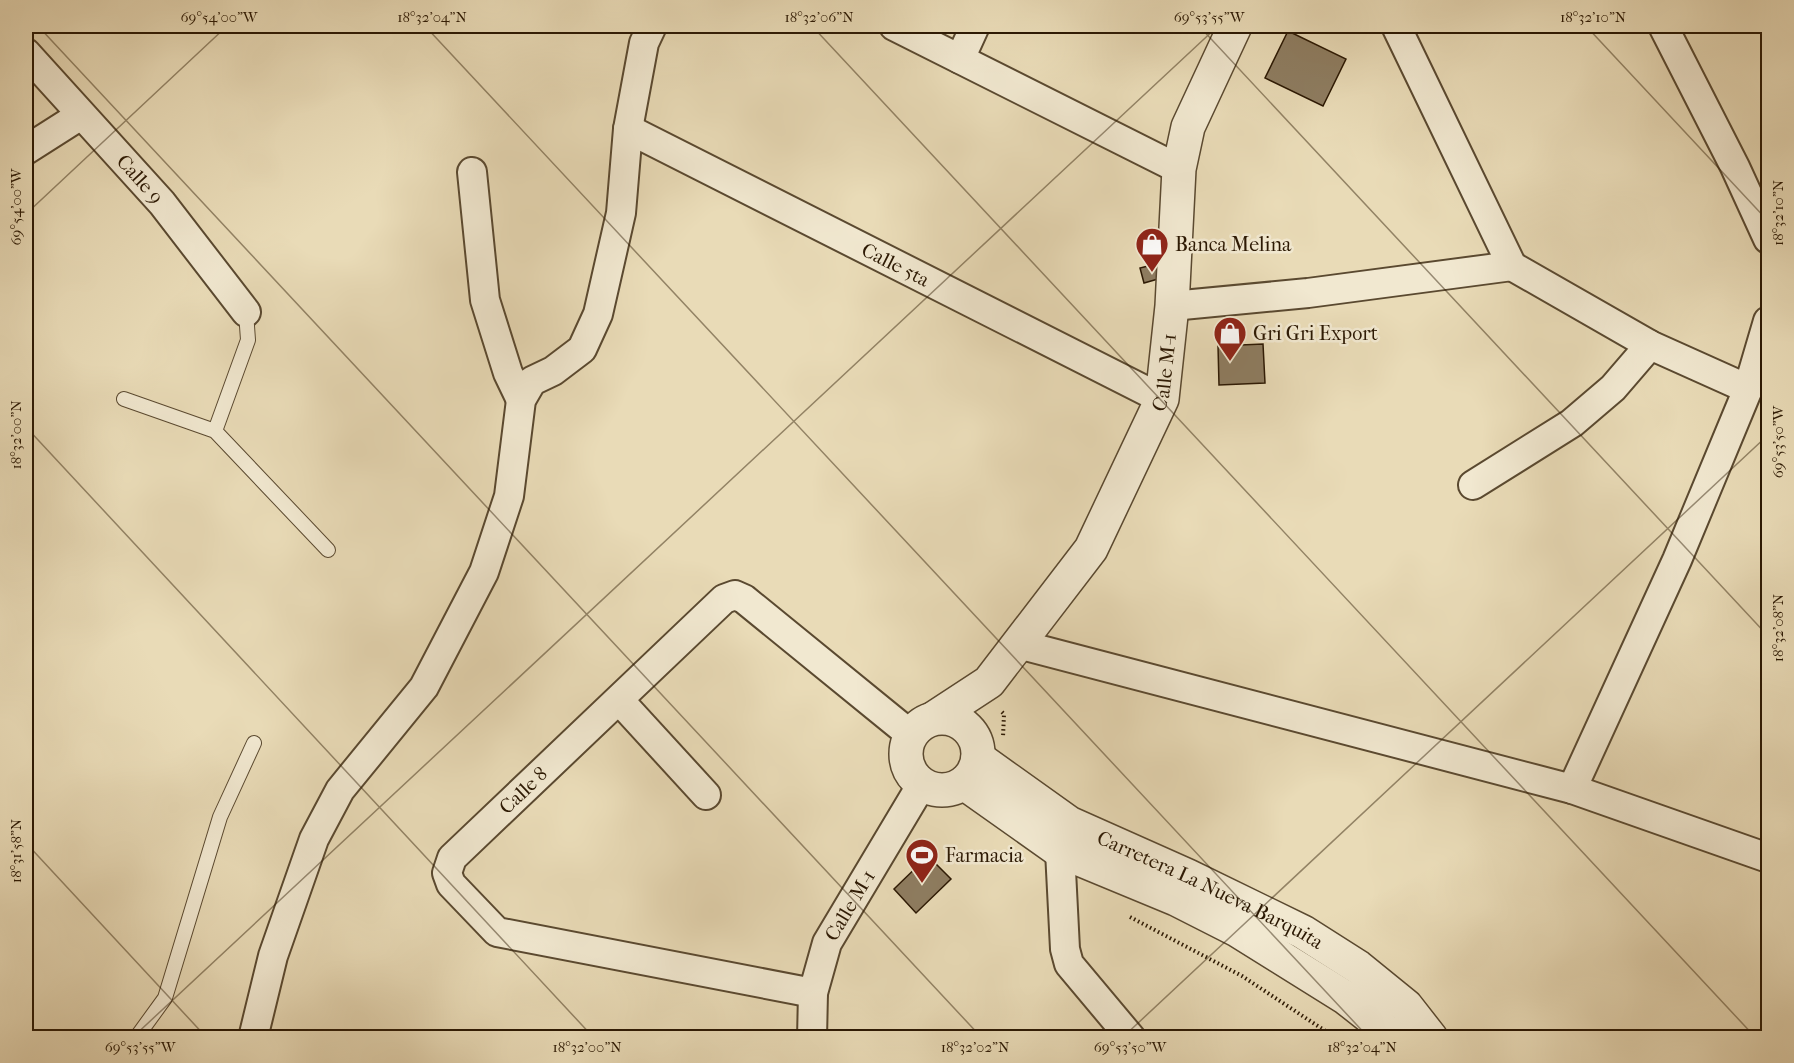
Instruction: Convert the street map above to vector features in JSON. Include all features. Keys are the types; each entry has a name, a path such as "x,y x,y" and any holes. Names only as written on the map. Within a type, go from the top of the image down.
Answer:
{"street":[{"path":"253,1038 273,957 314,839 340,790 424,687 484,572 509,495 521,400 532,381 553,371 582,349 598,314 621,213 628,129 644,43 652,26"},
{"path":"894,26 1179,169"},
{"path":"960,59 975,26"},
{"name":"Calle M-1","path":"923,727 989,682 1091,549 1162,399 1172,306 1179,169 1188,127 1235,26"},
{"path":"1396,26 1512,266 1650,345 1748,389"},
{"path":"1663,26 1735,167 1768,239"},
{"name":"Calle 9","path":"26,53 162,203 246,312"},
{"path":"26,150 81,115"},
{"name":"Calle 5ta","path":"628,129 1162,399"},
{"path":"472,172 485,300 508,373 521,400"},
{"path":"1172,306 1308,293 1512,266"},
{"path":"1572,789 1677,560 1748,389 1768,321"},
{"path":"1473,485 1572,423 1612,388 1650,345"},
{"name":"Calle 8","path":"813,993 497,932 451,884 447,873 452,858 724,598 735,595 744,600 923,727"},
{"path":"1018,644 1572,789 1768,858"},
{"name":"Calle M-1","path":"973,764 989,682"},
{"path":"619,700 706,795"},
{"path":"955,720 964,725 976,742 973,764 955,788 945,790 929,788 915,778 907,762 908,743 923,727 955,720"},
{"name":"Carretera La Nueva Barquita","path":"973,764 1060,851 1176,899 1237,930 1346,998 1392,1038"},
{"name":"Carretera La Nueva Barquita","path":"973,764 1069,823 1188,876 1303,932 1358,967 1398,999 1431,1038"},
{"name":"Calle M-1","path":"812,1038 813,993 827,943 922,784"},
{"path":"1060,851 1065,949 1069,964 1131,1038"}],"lane":[{"path":"215,431 248,340 246,312"},
{"path":"124,399 215,431 328,550"},
{"path":"136,1038 165,998 220,817 254,743"}],"path":[{"path":"1128,916 1242,976 1336,1038"}],"building":[{"path":"1288,31 1346,59 1323,106 1265,78"},
{"name":"Banca Melina","path":"1160,263 1165,277 1144,283 1140,268"},
{"path":"1263,344 1265,383 1219,385 1218,346"},
{"name":"Farmacia","path":"928,856 951,879 916,913 894,889"}],"place":[{"name":"Banca Melina","path":"1152,273"},
{"name":"Gri Gri Export","path":"1230,362"},
{"name":"Farmacia","path":"922,884"}]}
